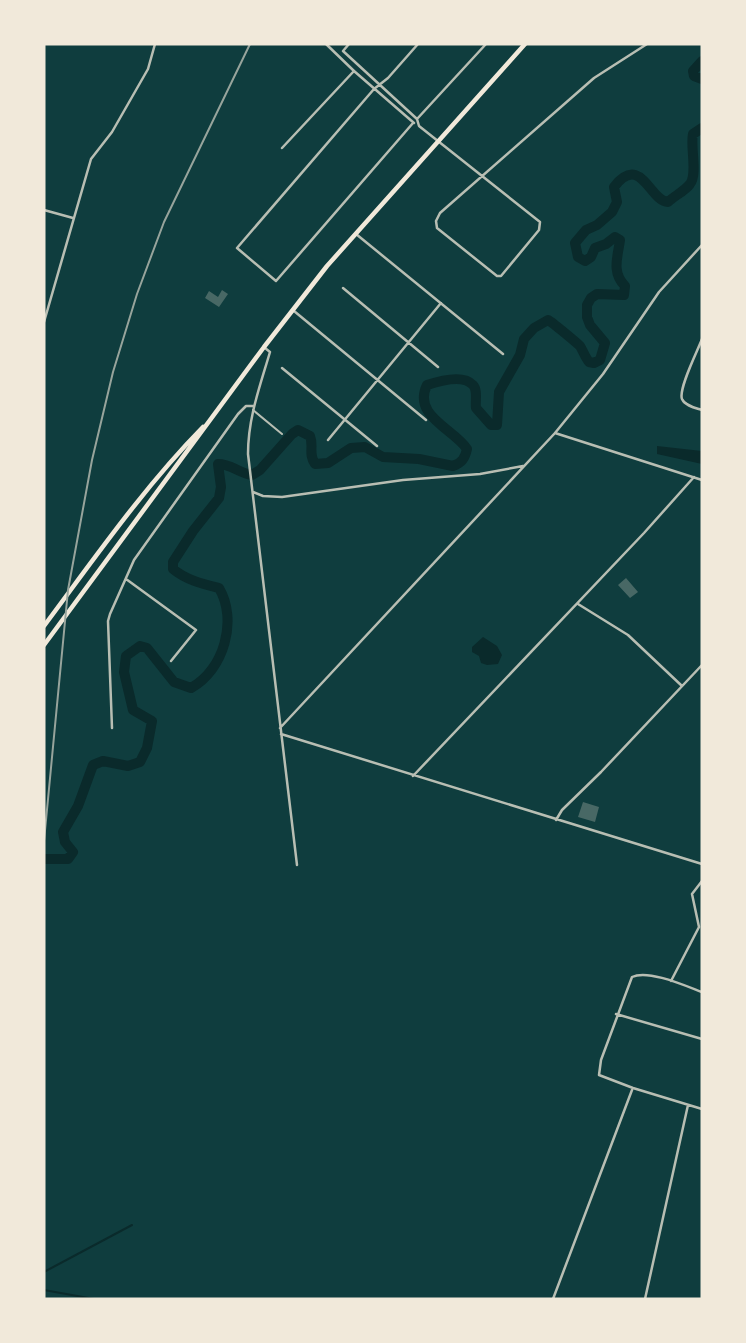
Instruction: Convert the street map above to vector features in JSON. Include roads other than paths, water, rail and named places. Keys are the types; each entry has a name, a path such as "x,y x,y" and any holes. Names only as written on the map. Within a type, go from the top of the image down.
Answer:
{"highway":[{"path":"44,645 293,310 355,233 525,44"},
{"path":"44,626 187,443 216,414"}],"street":[{"path":"44,322 91,159 104,144 148,69 155,44"},
{"path":"326,44 413,123 439,140 482,174 540,222 541,226 501,275 497,276 492,275 437,228 436,221 440,213 482,174 594,78 647,44"},
{"path":"349,44 343,51 417,119 419,126"},
{"path":"413,123 276,281 237,248 374,89 418,44"},
{"path":"417,119 486,44"},
{"path":"282,148 355,71"},
{"path":"44,210 73,218"},
{"path":"355,233 503,354"},
{"path":"701,246 702,256"},
{"path":"281,728 555,433 603,373 659,292 701,246"},
{"path":"343,288 438,367"},
{"path":"328,440 441,303"},
{"path":"293,310 426,421"},
{"path":"702,339 681,397 702,410"},
{"path":"264,347 270,352 253,407 248,435 297,865"},
{"path":"282,368 377,446"},
{"path":"112,728 108,621 134,560 238,414 246,406 253,407"},
{"path":"555,433 702,480"},
{"path":"253,492 263,496 282,497 324,489 480,474 523,466"},
{"path":"413,776 694,477"},
{"path":"126,579 196,630 172,661"},
{"path":"578,603 628,635 682,686"},
{"path":"556,820 562,810 702,665"},
{"path":"281,734 702,864"},
{"path":"671,981 699,927 692,894 702,881"},
{"path":"702,992 671,981 642,975 632,977 616,1014 601,1060 599,1075 702,1109"},
{"path":"616,1014 702,1039"},
{"path":"553,1299 633,1088"},
{"path":"645,1299 688,1105"}],"lane":[{"path":"253,407 282,434"}],"water":[{"path":"657,446 702,451 702,464 657,454"},
{"path":"483,637 497,646 502,655 498,664 481,663 479,656 472,652 472,647"}],"waterway":[{"path":"702,61 693,71 694,76 702,79"},
{"path":"44,859 68,859 73,852 65,842 63,832 78,806 93,765 103,761 128,766 140,762 147,748 152,721 133,710 124,672 126,656 140,646 147,648 174,682 191,688 212,669 219,657 227,629 225,601 219,588 189,579 173,569 173,562 193,531 219,498 221,487 218,464 252,475 298,430 310,436 315,464 328,463 351,448 365,447 383,457 419,459 453,466 459,463 467,449 430,414 424,396 427,385 451,379 469,382 475,390 476,408 491,425 497,425 499,392 520,355 524,339 534,328 548,320 580,346 589,362 600,360 605,343 590,325 587,305 597,294 624,295 625,286 617,270 620,240 615,237 595,248 591,257 585,261 578,257 575,243 586,230 597,225 612,212 617,202 614,187 623,178 638,176 656,195 668,202 685,189 693,174 693,134 702,128"},
{"path":"44,1272 132,1225"},
{"path":"44,1290 94,1299"}],"railway":[{"path":"44,841 68,590 92,460 113,372 137,294 164,222 250,44"}]}
